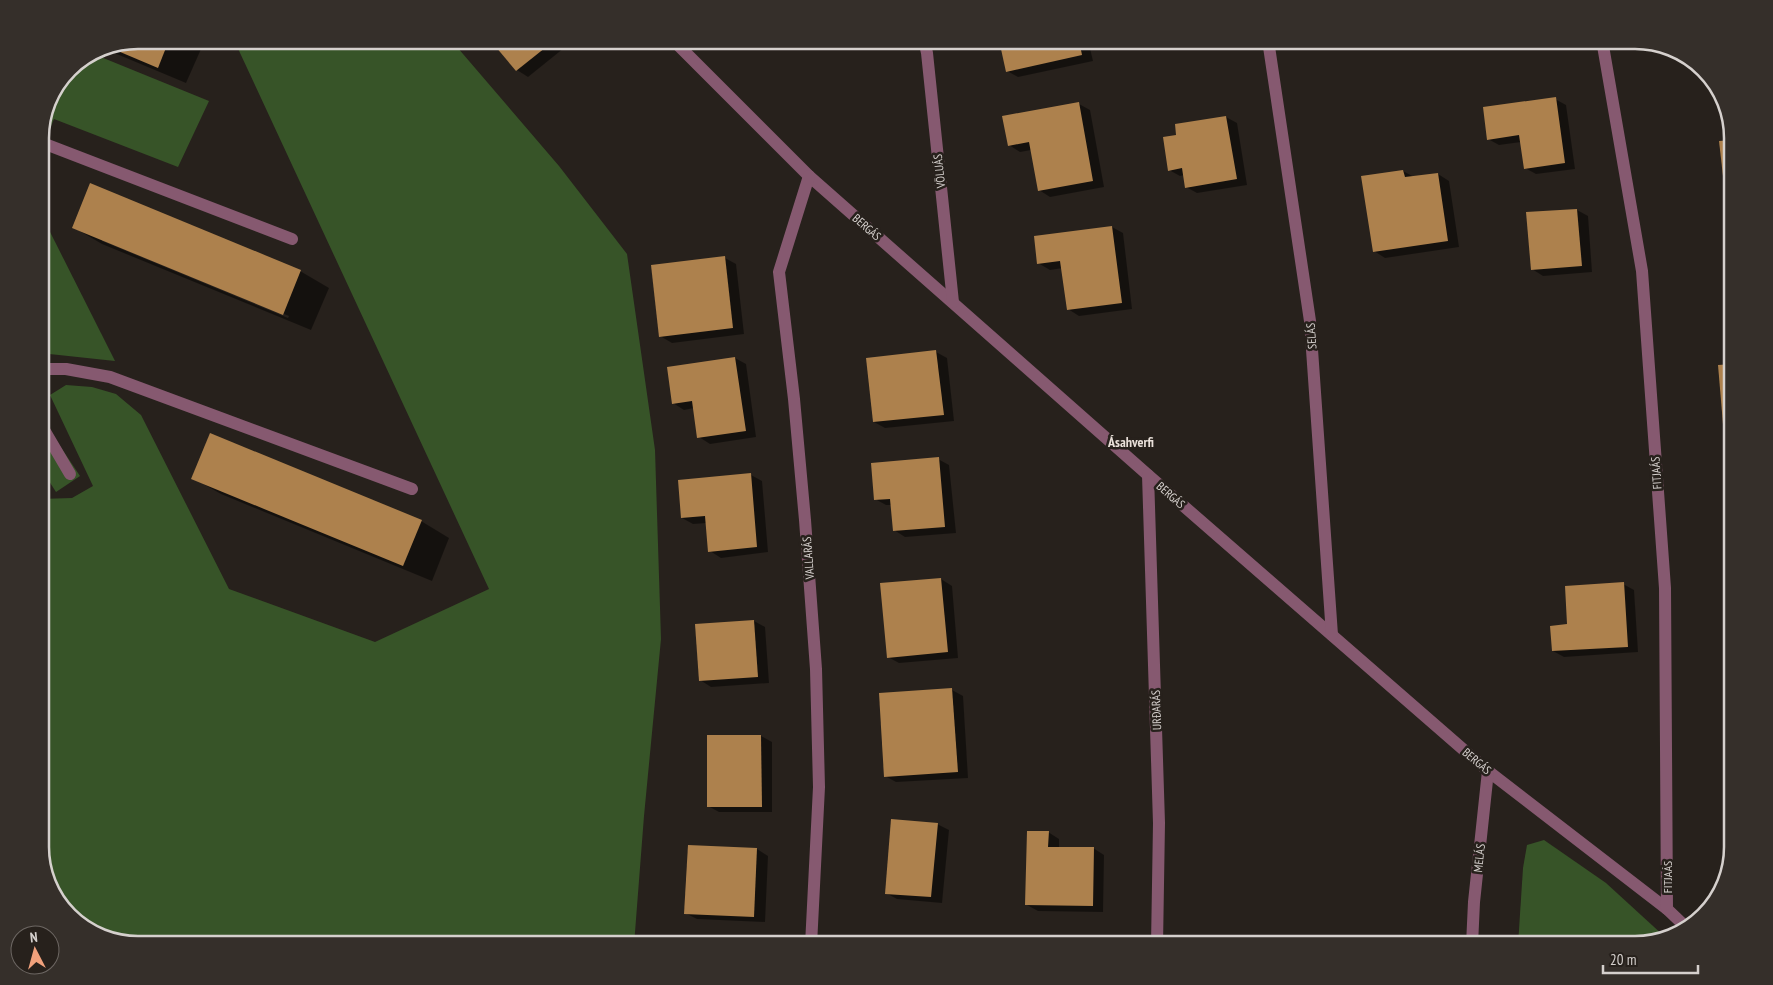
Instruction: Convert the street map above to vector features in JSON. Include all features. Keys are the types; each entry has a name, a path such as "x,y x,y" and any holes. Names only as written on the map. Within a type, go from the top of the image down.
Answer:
{"street":[{"name":"BERGÁS","path":"682,49 809,176 1148,475 1488,771 1682,923"},
{"name":"VÖLUÁS","path":"926,49 953,302"},
{"name":"SELÁS","path":"1269,49 1310,321 1332,635"},
{"name":"FITJAÁS","path":"1604,49 1642,272 1665,588 1667,909"},
{"path":"49,145 292,239"},
{"name":"VALLARÁS","path":"809,176 779,272 804,510 816,669 819,787 811,936"},
{"path":"49,369 66,369 110,377 412,489"},
{"path":"49,438 70,474"},
{"name":"URÐARÁS","path":"1148,475 1159,823 1157,936"},
{"name":"MELÁS","path":"1472,936 1474,902 1488,771"}],"green space":[{"path":"238,49 459,49 559,166 627,254 655,450 661,639 635,936 138,936 115,933 98,927 79,914 64,897 53,876 49,853 49,499 72,498 93,486 50,395 66,385 92,387 116,394 141,415 229,589 375,642 489,589"},
{"path":"101,57 209,101 178,167 54,119 49,131 53,109 67,83 88,64"},
{"path":"49,230 115,361 49,354"},
{"path":"49,430 80,476 56,492 49,481"},
{"path":"1544,840 1606,883 1660,932 1636,936 1519,936 1523,868 1527,845"}],"building":[{"path":"165,49 158,68 118,51"},
{"path":"498,49 544,49 516,71"},
{"path":"1001,49 1081,49 1082,55 1006,72"},
{"path":"1556,97 1565,163 1524,169 1519,135 1487,140 1483,107"},
{"path":"1079,102 1093,181 1038,191 1029,142 1008,146 1002,116"},
{"path":"1226,116 1237,179 1185,188 1182,168 1168,171 1163,137 1176,135 1175,124"},
{"path":"1719,141 1724,141 1724,185"},
{"path":"1403,170 1405,177 1438,173 1448,241 1373,252 1361,176"},
{"path":"90,183 301,270 283,315 72,228"},
{"path":"1577,209 1582,266 1531,270 1526,212"},
{"path":"1112,226 1122,303 1067,310 1060,261 1037,264 1034,236"},
{"path":"725,256 733,328 659,337 651,265"},
{"path":"936,350 944,415 873,422 866,358"},
{"path":"735,357 746,431 697,438 692,401 672,404 667,367"},
{"path":"1718,365 1724,365 1724,436"},
{"path":"210,433 422,520 403,566 191,479"},
{"path":"939,457 945,527 893,531 890,499 874,500 871,463"},
{"path":"751,473 757,547 708,552 705,516 681,518 678,480"},
{"path":"941,578 948,652 887,658 880,583"},
{"path":"1624,582 1628,647 1552,651 1550,626 1567,624 1565,586"},
{"path":"754,620 758,677 699,681 695,624"},
{"path":"952,688 958,772 884,777 879,693"},
{"path":"707,735 761,735 762,807 707,807"},
{"path":"891,819 938,823 931,897 885,894"},
{"path":"1027,831 1049,831 1048,847 1094,847 1093,906 1025,905"},
{"path":"688,845 757,848 754,917 684,914"}],"district":[{"name":"Ásahverfi","path":"1131,442"}]}
